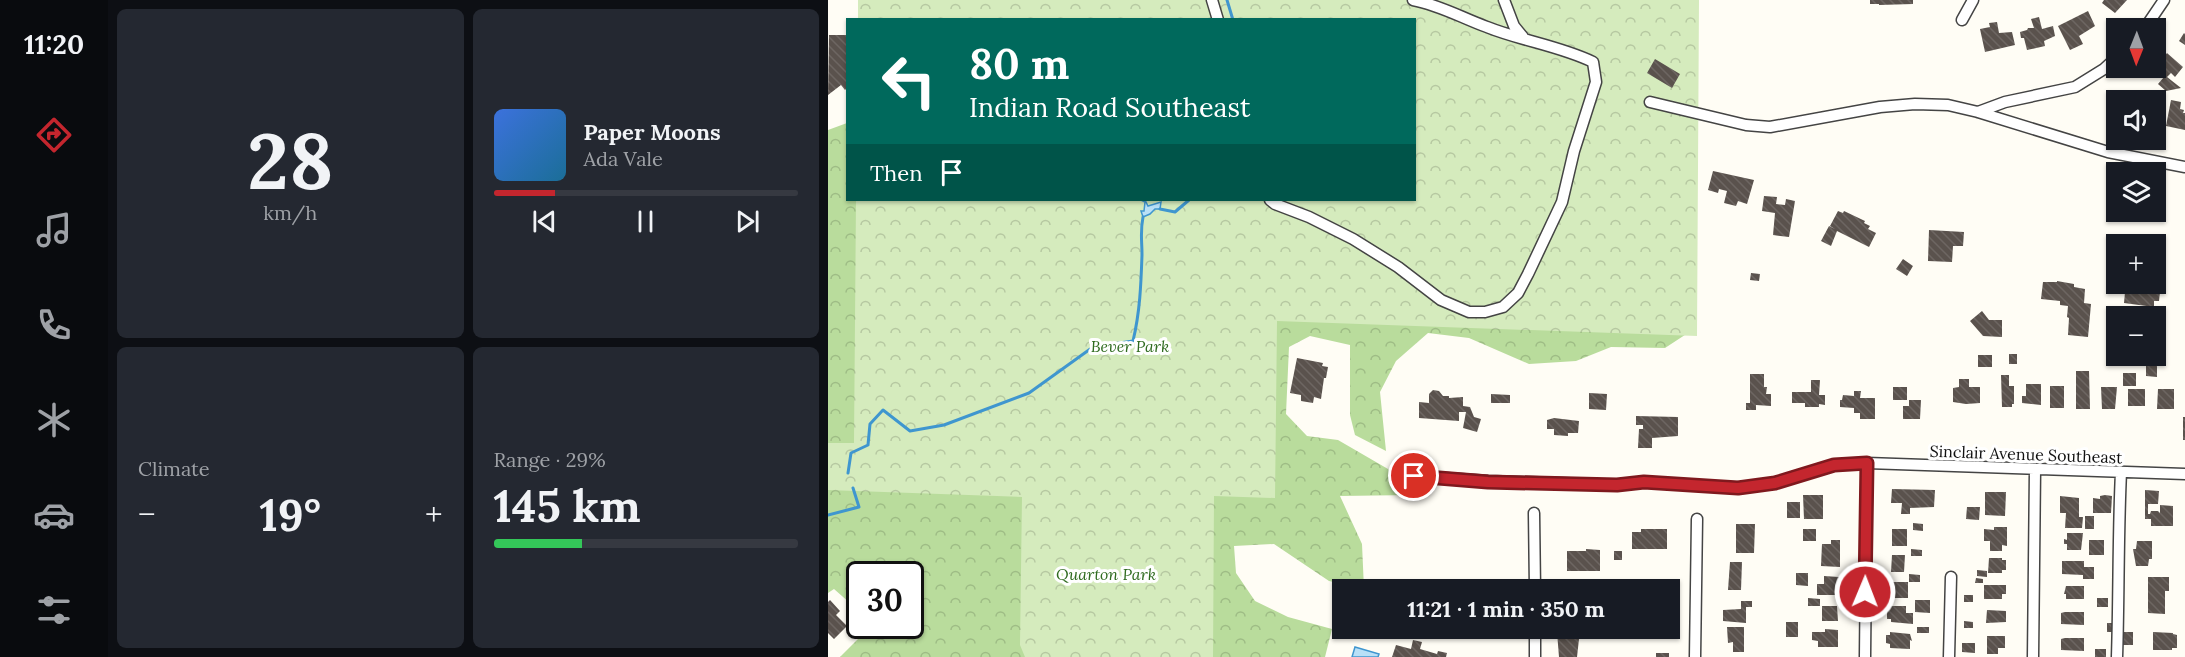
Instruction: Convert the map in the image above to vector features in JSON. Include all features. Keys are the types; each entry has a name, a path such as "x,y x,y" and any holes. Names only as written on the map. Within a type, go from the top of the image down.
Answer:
{"street":[{"path":"1212,0 1217,18"},
{"path":"1271,201 1353,239 1398,267 1441,300 1468,312 1485,312 1503,307 1518,293 1562,202 1574,151 1596,82 1593,62 1572,52 1488,28 1452,11 1413,0"},
{"path":"1504,0 1514,26 1523,37"},
{"path":"1962,20 1973,0"},
{"path":"2152,18 2164,0"},
{"path":"1978,112 2005,102 2075,87 2106,67"},
{"path":"1650,102 1746,125 1770,127 1827,115 1915,105 1948,105 2108,152 2185,167"},
{"path":"1865,657 1867,463"},
{"name":"Sinclair Avenue Southeast","path":"1414,476 1488,482 1617,485 1644,482 1738,488 1775,483 1834,465 1867,463 2185,474"},
{"path":"2033,657 2035,470"},
{"path":"2117,657 2120,560 2117,541 2121,472"},
{"path":"1534,513 1534,579"},
{"path":"1695,657 1697,519"},
{"path":"1949,657 1951,577"},
{"path":"1535,639 1535,657"}],"green space":[{"name":"Bever Park","path":"858,0 1699,0 1697,336 1277,321 1275,498 1214,496 1213,657 1025,657 1020,645 1022,497 828,490 828,443 854,443 856,201 1416,201 1416,18 858,18"},
{"name":"Quarton Park","path":"846,123 846,201 1117,201 1691,331 1665,348 1611,347 1576,361 1529,364 1469,338 1428,333 1396,361 1380,392 1386,451 1355,435 1350,415 1350,345 1310,336 1289,347 1286,414 1307,436 1338,440 1388,469 1412,495 1340,496 1362,544 1364,579 1332,579 1332,582 1329,581 1274,544 1234,546 1236,573 1255,601 1288,617 1332,629 1325,657 840,657 858,639 924,639 924,561 846,561 846,600 834,589 828,593 828,130"}],"water":[{"path":"1143,201 1146,201 1148,206 1161,202 1160,209 1155,209 1143,217 1141,211 1144,211 1145,202"},
{"path":"1355,647 1379,654 1378,657 1352,657"}],"building":[{"path":"1870,0 1913,0 1913,4 1879,5 1870,4"},
{"path":"2104,0 2127,0 2115,13 2102,3"},
{"path":"2088,11 2095,26 2079,36 2083,44 2070,50 2058,26"},
{"path":"2039,17 2042,29 2053,26 2055,36 2044,41 2045,46 2027,50 2020,32 2034,28 2031,19"},
{"path":"1997,22 1999,33 2012,32 2015,45 1985,52 1980,29 1990,27 1989,23"},
{"path":"2185,34 2185,45 2179,41"},
{"path":"829,35 846,35 846,89 841,85 828,95"},
{"path":"2166,54 2183,67 2175,77 2171,73 2167,77 2181,88 2166,91 2158,84 2166,78"},
{"path":"1655,59 1680,74 1672,88 1647,73"},
{"path":"2171,100 2181,102 2180,109 2185,113 2185,130 2166,126"},
{"path":"1713,171 1754,180 1747,204 1738,201 1736,206 1724,203 1727,191 1719,189 1718,193 1708,190"},
{"path":"1764,196 1777,197 1776,204 1785,205 1786,199 1795,201 1789,237 1773,235 1775,213 1762,211"},
{"path":"1838,211 1843,213 1844,211 1865,221 1864,223 1870,226 1868,229 1876,233 1869,247 1837,231 1831,246 1821,241 1829,226 1835,229 1830,226"},
{"path":"1929,230 1964,232 1963,246 1953,246 1952,262 1928,261"},
{"path":"1903,259 1913,266 1907,276 1896,269"},
{"path":"1751,273 1760,274 1759,281 1750,280"},
{"path":"2057,281 2085,289 2084,303 2091,304 2088,337 2068,335 2068,306 2060,305 2060,301 2041,299 2043,282"},
{"path":"2125,294 2160,294 2159,301 2154,301 2154,306 2124,303"},
{"path":"1982,311 1989,320 2002,320 2002,337 1983,336 1970,321"},
{"path":"2009,354 2017,354 2017,364 2009,364"},
{"path":"1978,355 1992,355 1992,367 1978,367"},
{"path":"1297,358 1323,363 1322,366 1328,367 1321,399 1314,397 1313,403 1301,401 1301,395 1290,393"},
{"path":"2146,366 2157,366 2157,377 2146,376"},
{"path":"2076,371 2089,371 2090,409 2076,409"},
{"path":"2123,373 2136,373 2136,386 2123,386"},
{"path":"1750,374 1764,374 1764,387 1767,387 1766,394 1771,394 1771,406 1756,405 1756,410 1746,410 1746,403 1750,403"},
{"path":"2001,375 2009,375 2009,386 2014,386 2012,407 2002,407"},
{"path":"1959,379 1969,379 1969,387 1980,387 1980,403 1953,402 1953,388 1959,387"},
{"path":"1811,380 1820,380 1819,395 1825,395 1825,405 1805,407 1805,403 1792,403 1792,392 1811,392"},
{"path":"2026,384 2041,384 2041,405 2022,403 2022,396 2026,396"},
{"path":"2050,386 2064,386 2064,408 2050,408"},
{"path":"1893,387 1907,387 1907,400 1893,400"},
{"path":"2101,387 2117,387 2115,409 2102,409"},
{"path":"2128,389 2145,389 2145,406 2128,406"},
{"path":"2158,389 2174,389 2174,409 2157,409"},
{"path":"1433,390 1449,398 1463,397 1463,406 1470,407 1474,417 1481,419 1477,432 1463,428 1466,412 1459,412 1459,421 1419,418 1419,402 1429,403 1429,394"},
{"path":"1854,391 1861,391 1860,398 1875,398 1875,419 1860,419 1860,413 1854,413 1854,408 1840,407 1843,395 1854,396"},
{"path":"1589,393 1607,394 1606,410 1589,409"},
{"path":"1491,394 1510,395 1510,403 1491,403"},
{"path":"1909,400 1921,400 1920,419 1903,419 1903,406 1909,406"},
{"path":"1636,416 1678,417 1678,436 1652,438 1652,448 1638,448 1639,429 1643,429 1643,425 1636,425"},
{"path":"2183,417 2185,417 2185,440 2183,440"},
{"path":"1554,418 1579,421 1578,433 1568,433 1568,436 1554,435 1554,429 1547,429 1547,420"},
{"path":"1892,489 1935,490 1934,507 1910,508 1910,514 1901,514 1902,503 1891,503"},
{"path":"2145,490 2159,491 2158,504 2148,504 2148,514 2151,511 2160,513 2160,505 2173,506 2173,526 2151,526 2151,519 2145,519"},
{"path":"1985,492 2006,492 2005,516 1985,515"},
{"path":"1803,495 1823,495 1823,519 1804,519"},
{"path":"2060,496 2079,498 2079,517 2083,517 2082,528 2065,528 2066,513 2060,513"},
{"path":"2100,496 2112,496 2111,513 2093,513 2093,498 2100,499"},
{"path":"1787,502 1800,502 1800,518 1787,518"},
{"path":"1967,507 1980,507 1979,520 1966,519"},
{"path":"2085,516 2094,516 2094,529 2085,529"},
{"path":"1913,523 1923,524 1923,531 1913,530"},
{"path":"1736,524 1755,524 1754,553 1736,553"},
{"path":"1994,527 2007,527 2007,546 2002,545 2002,551 1990,551 1990,541 1984,541 1984,529 1994,530"},
{"path":"1641,529 1667,529 1667,549 1632,549 1632,532 1641,532"},
{"path":"1803,529 1816,529 1816,541 1803,541"},
{"path":"1892,529 1907,529 1907,546 1892,546"},
{"path":"2067,533 2083,533 2081,550 2067,550 2064,539 2067,540"},
{"path":"1831,540 1840,540 1840,567 1821,566 1822,544 1831,544"},
{"path":"2089,540 2104,540 2104,555 2089,555"},
{"path":"2137,541 2152,541 2152,559 2149,559 2148,566 2136,566 2133,549 2136,549"},
{"path":"1586,549 1600,550 1600,571 1567,571 1567,551 1586,551"},
{"path":"1911,549 1922,550 1922,556 1911,556"},
{"path":"1614,551 1622,551 1622,560 1614,560"},
{"path":"1892,555 1905,555 1904,572 1891,572"},
{"path":"1989,558 2006,560 2006,570 2002,570 2002,573 1988,573"},
{"path":"2062,561 2084,561 2084,567 2094,567 2094,579 2083,579 2083,575 2062,574"},
{"path":"1730,562 1742,562 1741,590 1728,590"},
{"path":"1977,570 1987,571 1987,577 1977,576"},
{"path":"1796,573 1808,573 1808,586 1796,585"},
{"path":"1909,574 1920,575 1920,582 1909,582"},
{"path":"1824,576 1839,577 1839,595 1817,595 1817,584 1824,584"},
{"path":"2148,577 2169,577 2169,591 2165,591 2165,614 2148,613"},
{"path":"1976,578 1983,579 1983,583 1975,583"},
{"path":"1892,582 1908,582 1908,598 1892,598"},
{"path":"1984,585 2006,585 2006,594 2002,594 2002,599 1984,599"},
{"path":"2066,586 2084,586 2084,599 2066,599 2066,594 2064,594"},
{"path":"1964,595 1973,595 1973,602 1964,602"},
{"path":"1808,598 1820,599 1820,606 1808,606"},
{"path":"2097,598 2108,598 2108,607 2097,607"},
{"path":"830,600 840,611 836,615 846,625 834,639 828,633 828,602"},
{"path":"1915,600 1930,600 1930,613 1915,612"},
{"path":"1741,601 1752,601 1752,607 1746,607 1746,623 1723,621 1723,610 1741,609"},
{"path":"1822,606 1837,606 1838,621 1822,621"},
{"path":"1906,606 1906,613 1913,613 1913,624 1891,622 1891,619 1887,619 1887,607"},
{"path":"1987,610 2006,611 2006,622 1986,623"},
{"path":"2084,612 2084,625 2061,624 2061,613"},
{"path":"1964,621 1973,622 1973,628 1964,628"},
{"path":"1786,622 1798,622 1798,637 1786,637"},
{"path":"2107,623 2113,623 2113,632 2107,632"},
{"path":"1727,627 1744,627 1744,652 1733,652 1733,642 1728,643"},
{"path":"1917,627 1929,627 1929,633 1917,633"},
{"path":"1825,629 1838,630 1838,647 1818,647 1818,641 1812,640 1812,632 1825,632"},
{"path":"1890,632 1910,634 1912,641 1910,640 1910,649 1890,648 1890,644 1886,643 1886,635 1890,635"},
{"path":"2121,632 2133,632 2133,645 2121,645"},
{"path":"2153,632 2177,635 2177,648 2153,650"},
{"path":"1987,636 2005,636 2005,648 1998,648 1998,654 1987,654"},
{"path":"2084,638 2084,651 2061,650 2061,639"},
{"path":"1558,639 1579,639 1577,657 1559,657"},
{"path":"1413,640 1422,642 1420,649 1437,654 1438,651 1447,653 1446,657 1392,657 1396,645 1411,649"},
{"path":"1962,643 1975,643 1975,653 1962,652"},
{"path":"2095,649 2106,649 2106,657 2095,657"},
{"path":"1656,653 1669,653 1669,657 1656,657"}],"waterway":[{"path":"1227,0 1232,18"},
{"path":"1160,209 1175,212 1188,201"},
{"path":"848,473 851,453 868,445 870,424 883,410 910,431 944,425 1029,393 1093,347 1133,341 1140,298 1143,217"},
{"path":"828,515 859,507 853,488"}],"route":[{"path":"1414,476 1488,482 1617,485 1644,482 1738,488 1775,483 1834,465 1867,463 1865,592"}]}
